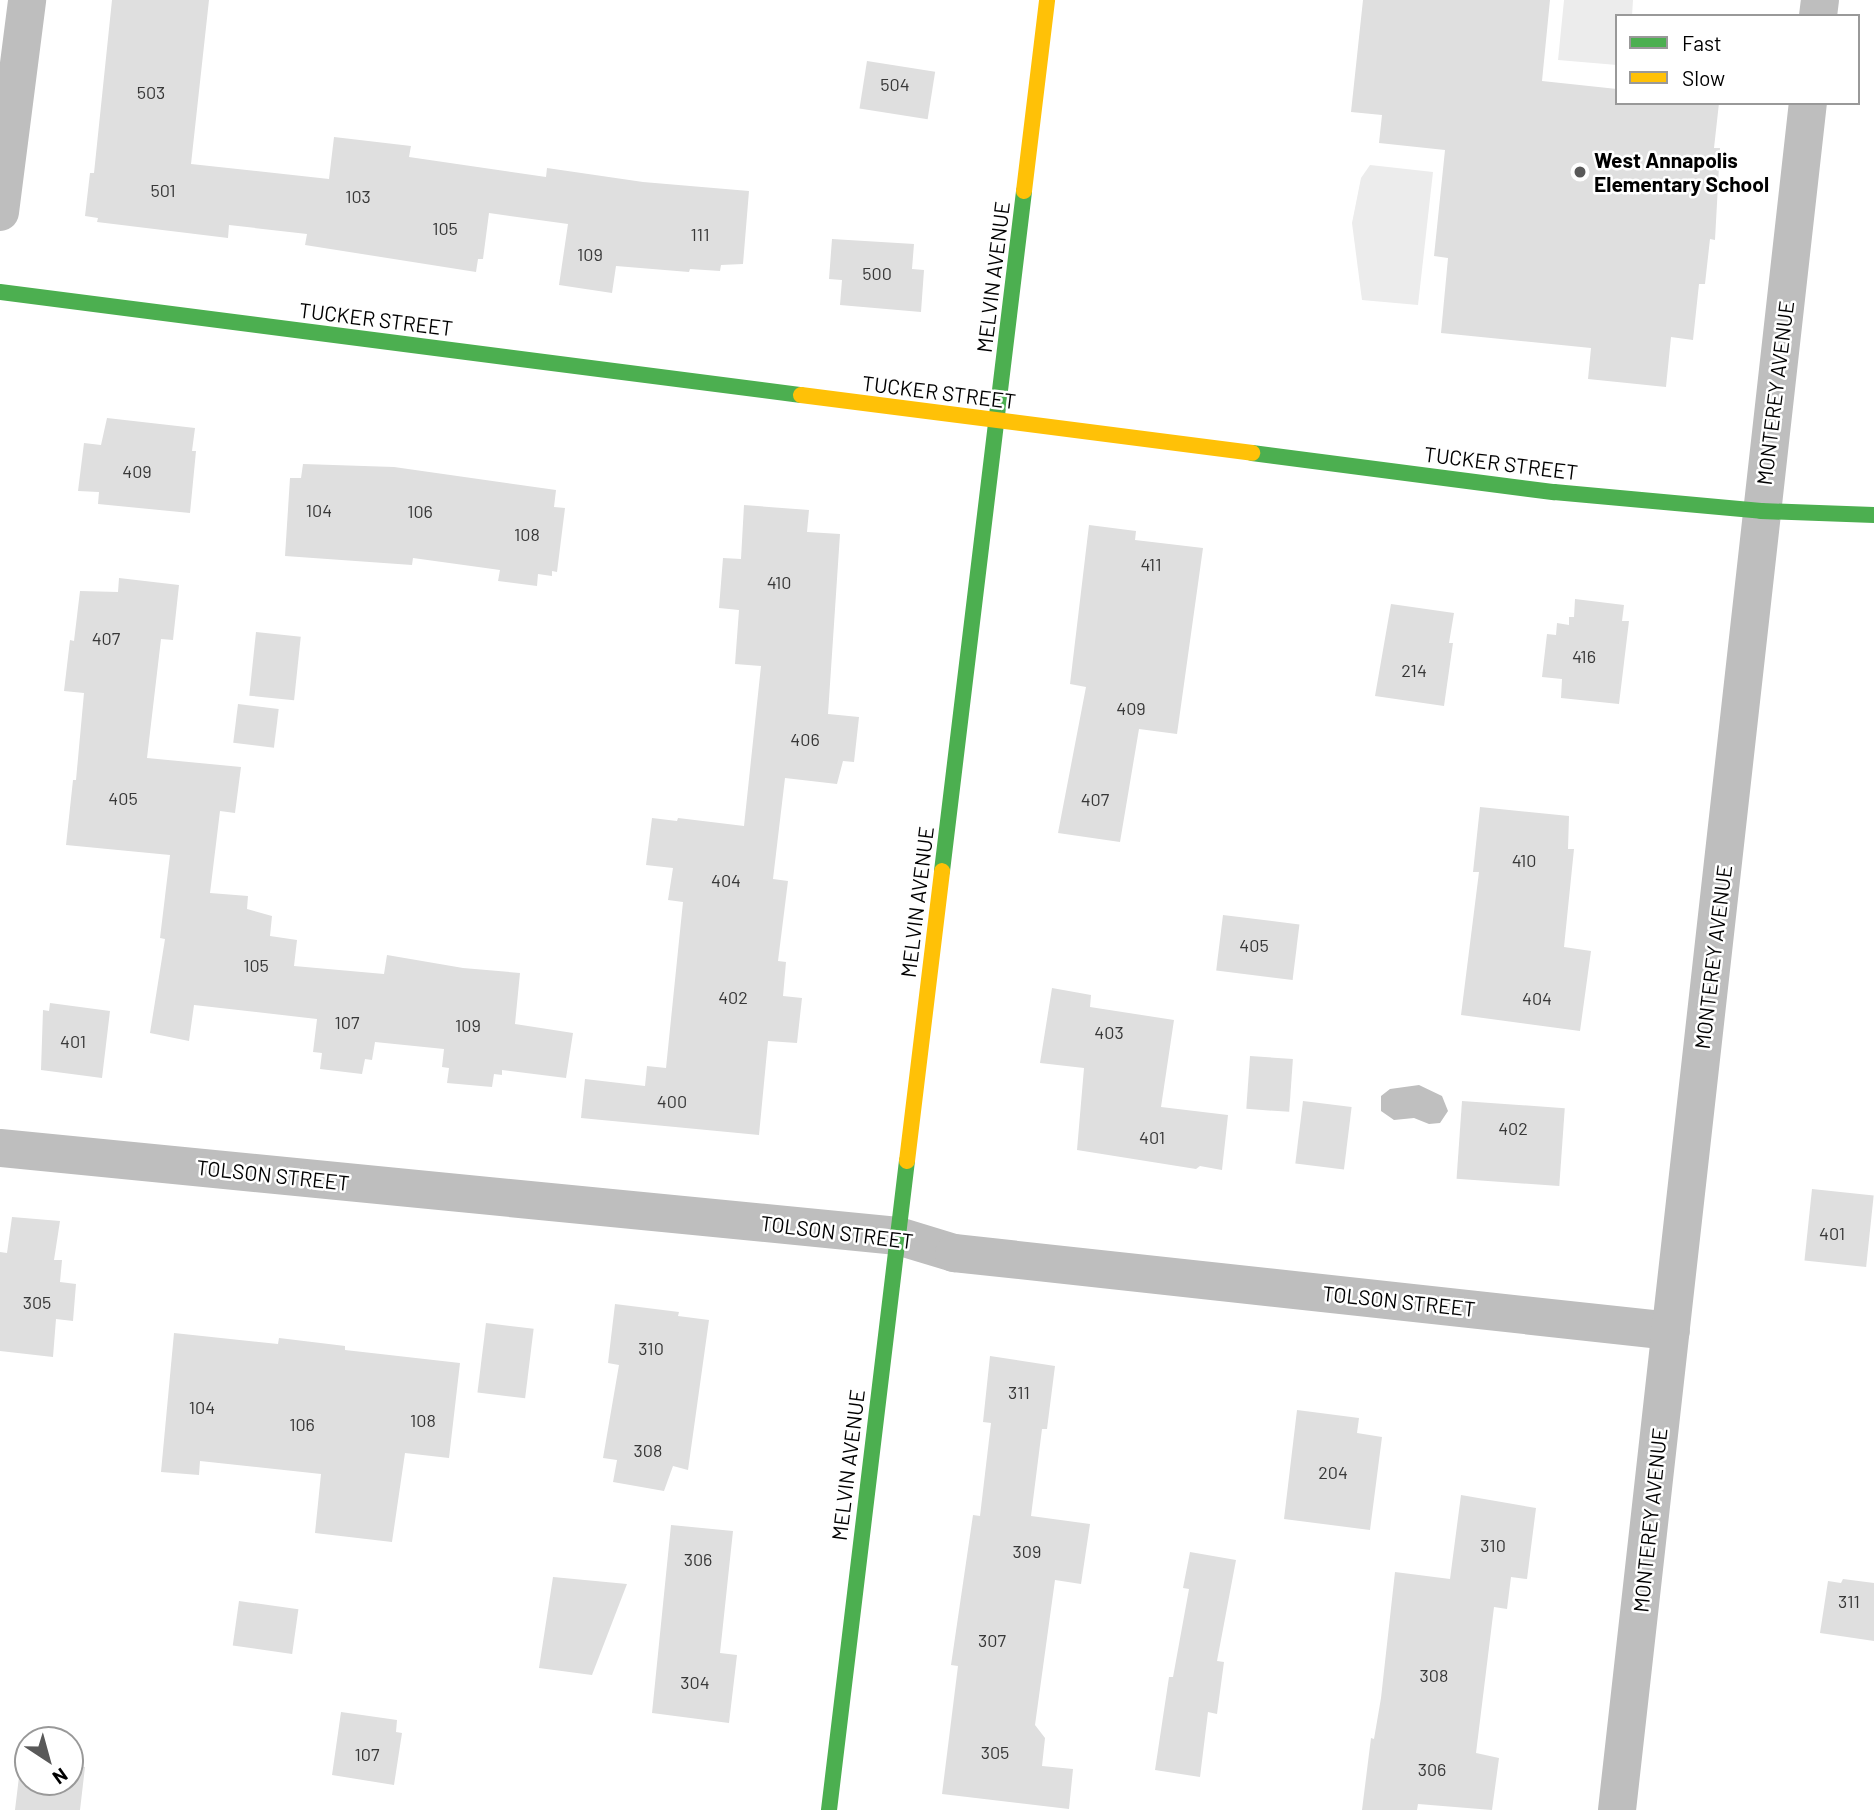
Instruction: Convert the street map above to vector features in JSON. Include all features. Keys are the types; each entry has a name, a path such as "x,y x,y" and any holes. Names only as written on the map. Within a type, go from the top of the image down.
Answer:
{"street":[{"path":"0,212 27,0"},
{"name":"MELVIN AVENUE","path":"829,1810 1047,0"},
{"name":"MONTEREY AVENUE","path":"1617,1810 1808,105"},
{"name":"TUCKER STREET","path":"0,292 1554,492 1761,511 1874,515"},
{"name":"TOLSON STREET","path":"0,1148 898,1236 954,1253 1671,1331"}],"shaded area":[{"path":"1564,0 1633,0 1632,14 1615,14 1615,65 1558,60"},
{"path":"1370,165 1433,172 1418,305 1362,300 1352,223 1361,178"},
{"path":"1419,1085 1442,1096 1448,1111 1440,1123 1429,1124 1414,1118 1394,1120 1381,1111 1381,1096 1390,1089"}],"building":[{"path":"112,0 209,0 191,164 329,179 334,137 411,146 409,157 546,177 547,168 643,182 749,191 743,264 721,265 720,271 690,269 689,272 616,266 612,293 559,285 568,224 489,213 483,259 478,259 476,272 305,245 307,234 229,225 228,238 97,222 98,218 85,216 90,173 94,173"},
{"name":"West Annapolis Elementary School","path":"1363,0 1550,0 1542,81 1615,89 1615,105 1719,105 1714,148 1720,148 1715,240 1710,239 1705,284 1699,284 1693,340 1671,337 1666,387 1588,379 1591,348 1441,333 1448,258 1434,256 1445,150 1379,143 1382,115 1351,112"},
{"path":"867,61 935,72 928,119 859,108"},
{"path":"832,239 914,244 912,269 924,270 921,312 840,305 842,280 829,279"},
{"path":"107,418 195,428 192,451 196,451 190,513 98,504 99,492 78,491 84,443 101,445"},
{"path":"303,464 394,467 556,490 554,507 565,508 557,572 552,571 552,576 538,574 537,586 498,581 500,570 413,558 412,565 285,556 290,478 301,478"},
{"path":"744,505 809,510 807,532 840,534 828,714 859,717 854,762 843,761 837,784 785,778 773,879 788,881 778,961 786,962 783,996 802,998 797,1043 768,1041 759,1135 581,1118 585,1079 645,1086 647,1066 666,1068 683,902 668,900 673,868 646,865 652,818 677,821 678,818 744,826 761,666 735,664 739,610 719,608 723,558 741,559"},
{"path":"1089,525 1136,531 1135,540 1203,548 1177,734 1139,729 1120,842 1058,833 1086,687 1070,684"},
{"path":"119,578 179,585 173,640 161,639 147,758 241,767 235,813 220,811 210,893 248,896 247,909 272,916 270,936 297,940 294,966 384,974 387,955 463,968 520,973 515,1024 573,1033 566,1078 502,1070 502,1075 494,1074 492,1087 447,1083 449,1068 442,1067 444,1049 375,1042 372,1060 365,1059 362,1074 320,1069 322,1053 313,1052 317,1019 194,1005 189,1041 150,1033 165,939 160,938 170,855 66,845 73,780 76,780 84,693 64,691 70,640 74,641 80,591 118,592"},
{"path":"1575,599 1624,605 1622,621 1629,621 1619,704 1561,698 1562,679 1542,677 1547,634 1556,635 1557,623 1569,625 1569,617 1574,617"},
{"path":"1391,604 1454,613 1449,643 1453,643 1444,706 1375,696"},
{"path":"256,632 301,637 294,700 249,696"},
{"path":"238,704 279,709 274,748 233,743"},
{"path":"1480,807 1569,816 1568,849 1574,849 1564,947 1591,951 1580,1031 1461,1015 1479,872 1473,872"},
{"path":"1223,915 1299,924 1293,980 1216,971"},
{"path":"1052,988 1091,995 1090,1007 1174,1020 1161,1107 1228,1115 1222,1170 1200,1166 1196,1169 1077,1150 1084,1068 1040,1063"},
{"path":"50,1003 110,1011 102,1078 41,1070 43,1010 49,1011"},
{"path":"1250,1056 1293,1059 1289,1112 1246,1109"},
{"path":"1303,1101 1352,1107 1344,1170 1295,1164"},
{"path":"1462,1101 1565,1108 1559,1186 1457,1179"},
{"path":"1812,1189 1874,1195 1866,1267 1804,1261"},
{"path":"12,1217 60,1221 54,1260 62,1260 60,1282 76,1284 73,1321 56,1319 53,1357 0,1351 0,1252 7,1253"},
{"path":"615,1304 679,1312 678,1316 709,1320 688,1470 673,1466 664,1491 613,1482 617,1460 603,1458 619,1365 608,1363"},
{"path":"486,1323 534,1329 525,1398 477,1392"},
{"path":"174,1333 278,1344 279,1338 345,1346 345,1350 460,1363 449,1458 405,1453 392,1542 315,1533 321,1474 200,1461 199,1475 161,1472"},
{"path":"990,1356 1055,1366 1047,1429 1042,1429 1031,1516 1090,1524 1081,1584 1055,1580 1035,1725 1045,1738 1042,1766 1073,1769 1069,1809 942,1794 958,1666 951,1665 973,1515 980,1516 991,1423 983,1422"},
{"path":"1297,1410 1359,1418 1357,1433 1382,1437 1370,1530 1284,1519"},
{"path":"1461,1495 1536,1508 1527,1579 1511,1577 1507,1609 1494,1607 1476,1753 1499,1758 1492,1810 1418,1804 1417,1810 1362,1810 1371,1738 1374,1739 1381,1698 1395,1572 1450,1579"},
{"path":"671,1525 733,1531 720,1653 737,1655 729,1723 652,1713"},
{"path":"1190,1552 1236,1560 1217,1661 1224,1662 1217,1714 1208,1712 1200,1777 1155,1770 1169,1677 1173,1677 1189,1589 1183,1588"},
{"path":"553,1577 627,1584 592,1675 539,1668"},
{"path":"1843,1579 1874,1583 1874,1641 1820,1633 1828,1581 1841,1583"},
{"path":"239,1601 298,1609 292,1654 233,1646"},
{"path":"341,1712 397,1720 396,1732 402,1733 394,1785 332,1775"},
{"path":"17,1796 82,1796 80,1810 15,1810"}],"traffic: fast":[{"path":"942,871 1024,191"},
{"path":"0,292 801,395"},
{"path":"1252,453 1554,492 1761,511 1874,515"},
{"path":"829,1810 907,1161"}],"traffic: slow":[{"path":"1024,191 1047,0"},
{"path":"801,395 1252,453"},
{"path":"907,1161 942,871"}],"place":[{"name":"West Annapolis Elementary School","path":"1580,172"}]}
